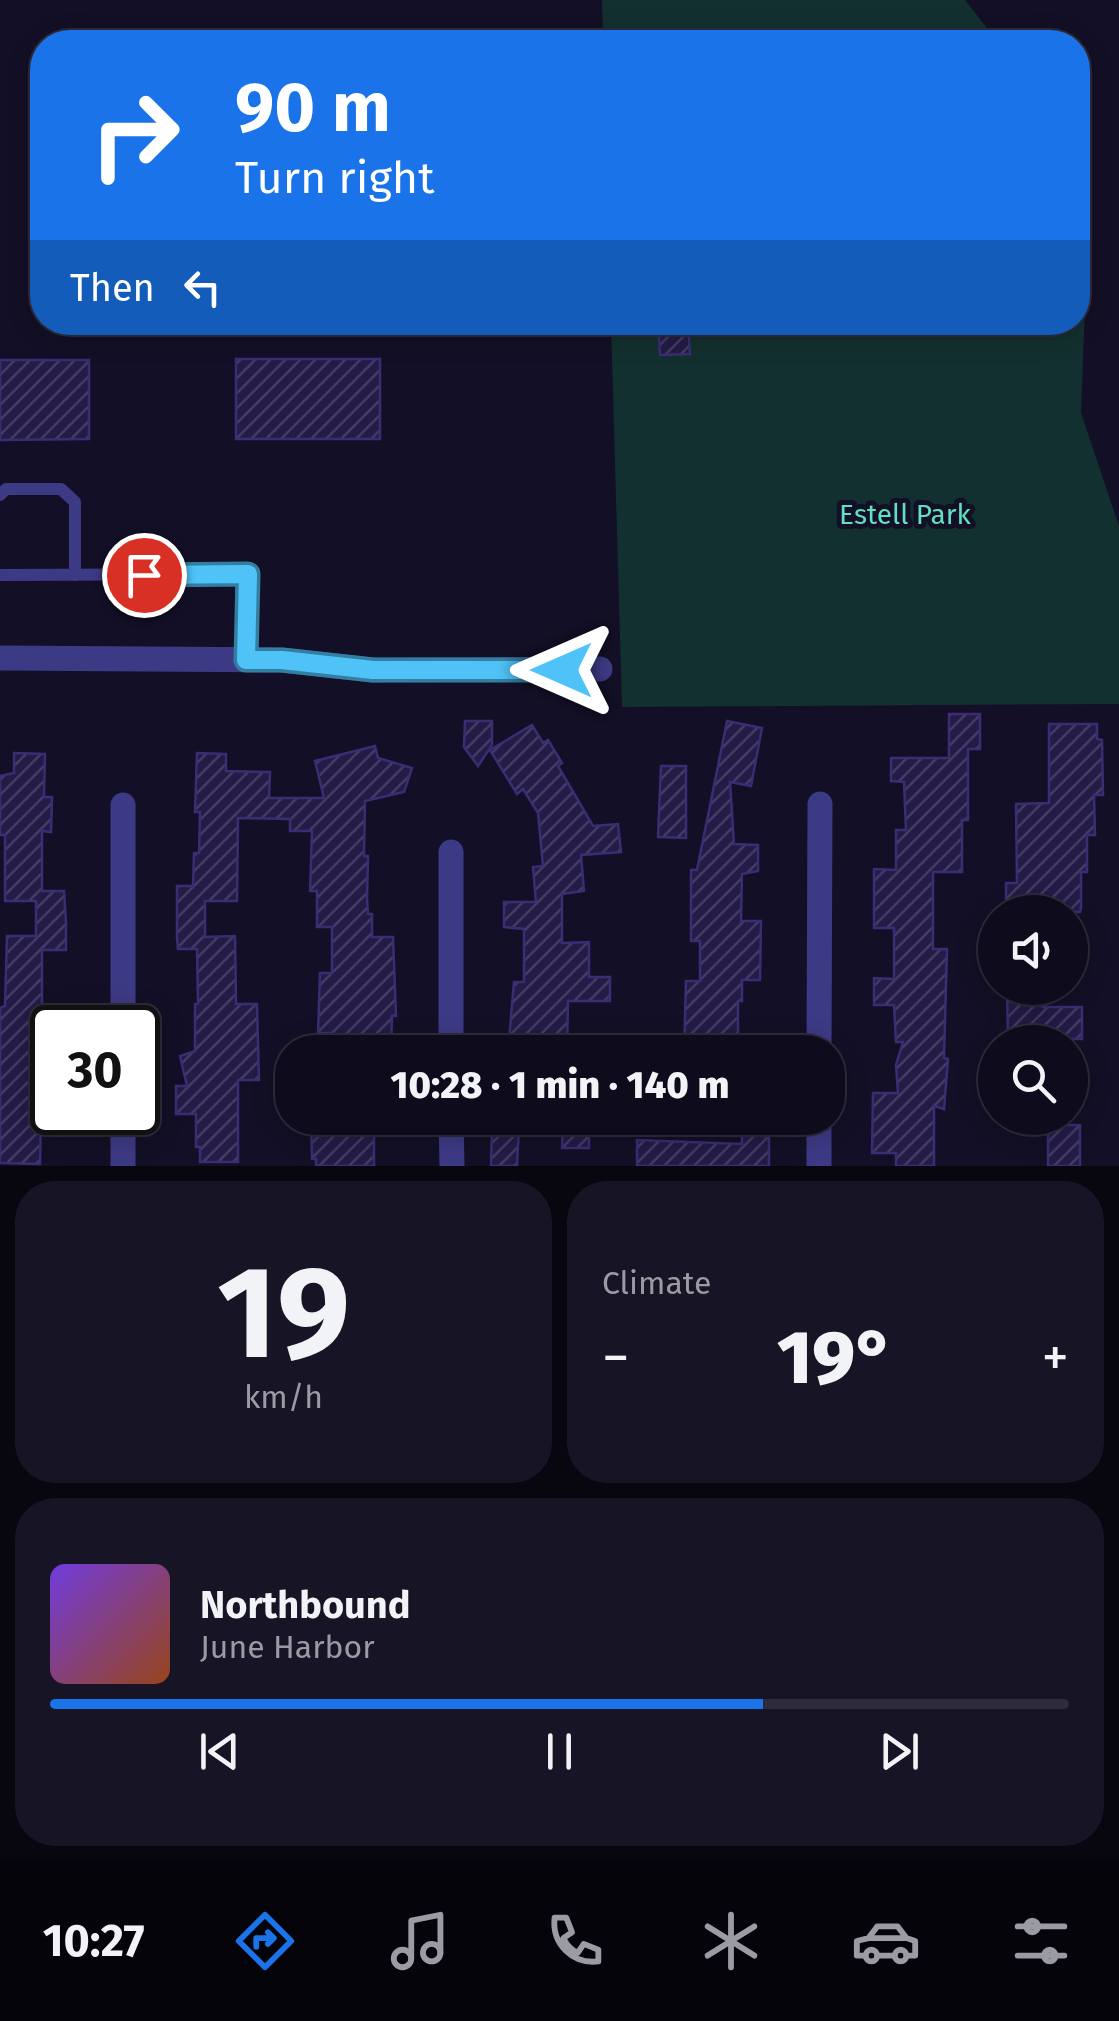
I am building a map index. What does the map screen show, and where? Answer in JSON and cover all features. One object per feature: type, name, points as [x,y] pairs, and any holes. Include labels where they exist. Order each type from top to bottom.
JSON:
[{"type":"street","points":[[0,658],[282,660],[373,670],[600,669]]},
{"type":"street","points":[[819,1035],[820,804]]},
{"type":"street","points":[[123,805],[123,1005]]},
{"type":"street","points":[[451,852],[451,1035]]},
{"type":"street","points":[[123,1135],[123,1166]]},
{"type":"street","points":[[452,1135],[452,1166]]},
{"type":"street","points":[[819,1135],[819,1166]]},
{"type":"lane","points":[[0,495],[6,490],[61,489],[74,502],[75,575]]},
{"type":"lane","points":[[0,575],[248,574],[246,660]]},
{"type":"green space","points":[[602,0],[965,0],[989,30],[603,30]]},
{"type":"green space","name":"Estell Park","points":[[611,335],[1084,335],[1081,413],[1119,526],[1119,704],[622,707]]},
{"type":"building","points":[[659,335],[689,335],[690,354],[660,355]]},
{"type":"building","points":[[236,359],[380,359],[380,439],[236,439]]},
{"type":"building","points":[[0,360],[89,360],[89,439],[0,440]]},
{"type":"building","points":[[949,714],[980,714],[980,749],[968,749],[968,820],[962,820],[962,872],[933,872],[933,949],[947,949],[944,1058],[948,1059],[944,1109],[934,1106],[934,1166],[896,1166],[896,1153],[872,1153],[873,1093],[898,1093],[896,1065],[903,1042],[896,1042],[894,1005],[874,1005],[874,978],[894,979],[894,928],[874,928],[874,869],[896,870],[896,830],[906,830],[904,782],[891,781],[891,758],[949,758]]},
{"type":"building","points":[[465,721],[492,721],[492,745],[478,766],[464,747]]},
{"type":"building","points":[[727,721],[762,728],[751,786],[730,782],[734,844],[758,845],[758,871],[742,874],[741,921],[761,921],[760,980],[742,980],[738,1035],[684,1035],[686,981],[700,981],[700,941],[691,941],[691,870],[697,870]]},
{"type":"building","points":[[1049,724],[1097,724],[1097,739],[1102,740],[1103,795],[1094,795],[1095,835],[1087,835],[1087,872],[1081,872],[1081,895],[1006,895],[1006,883],[1017,883],[1016,804],[1049,803]]},
{"type":"building","points":[[532,725],[543,743],[548,740],[562,763],[558,766],[593,826],[618,824],[621,852],[581,855],[584,891],[562,894],[562,943],[589,942],[589,977],[610,977],[610,1001],[568,1001],[567,1035],[509,1035],[514,982],[524,982],[524,929],[504,927],[504,902],[536,902],[533,867],[543,866],[538,813],[523,789],[517,794],[490,750]]},
{"type":"building","points":[[375,746],[378,758],[412,768],[404,792],[365,801],[364,856],[368,856],[367,898],[372,937],[393,937],[396,1016],[392,1016],[391,1035],[318,1033],[320,973],[332,973],[332,927],[317,927],[317,891],[310,891],[312,831],[290,831],[290,819],[238,818],[237,901],[205,901],[205,937],[235,936],[236,1004],[257,1004],[259,1080],[238,1080],[238,1162],[200,1162],[196,1114],[176,1114],[176,1086],[187,1086],[180,1056],[195,1051],[198,1004],[197,949],[178,949],[177,938],[177,886],[193,886],[194,853],[199,853],[200,812],[195,812],[197,753],[226,754],[226,771],[270,772],[269,798],[324,798],[315,761]]},
{"type":"building","points":[[14,753],[45,754],[44,797],[52,797],[51,832],[42,831],[42,891],[64,891],[66,950],[42,950],[42,1005],[30,1005],[30,1135],[41,1135],[40,1164],[0,1163],[0,1008],[5,1006],[7,936],[36,936],[36,901],[5,901],[0,776],[14,773]]},
{"type":"building","points":[[661,766],[686,766],[686,838],[658,837]]},
{"type":"building","points":[[1007,1005],[1082,1007],[1082,1025],[1008,1025]]},
{"type":"building","points":[[311,1135],[374,1135],[374,1166],[316,1166],[316,1159],[312,1159]]},
{"type":"building","points":[[492,1135],[519,1135],[517,1166],[491,1166]]},
{"type":"building","points":[[563,1135],[589,1135],[589,1148],[562,1148]]},
{"type":"building","points":[[742,1135],[769,1135],[769,1166],[637,1166],[637,1140],[742,1144]]},
{"type":"building","points":[[1048,1135],[1080,1135],[1080,1166],[1048,1166]]},
{"type":"route","points":[[144,575],[248,574],[246,660],[373,670],[562,670]]}]
